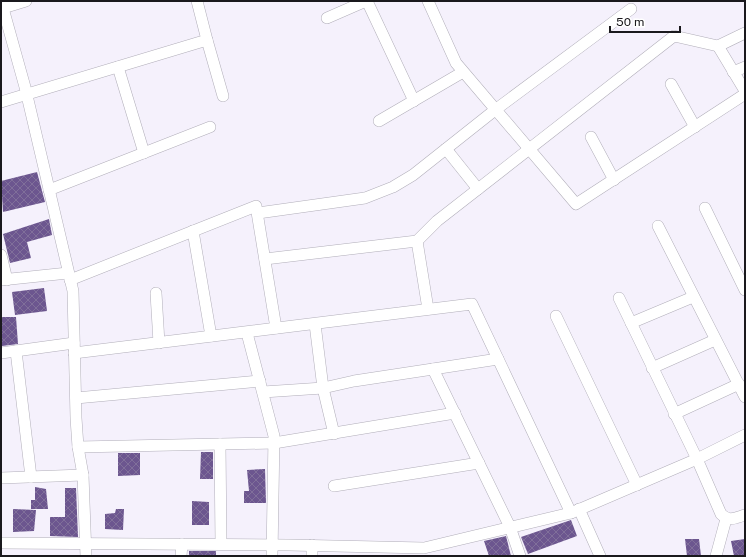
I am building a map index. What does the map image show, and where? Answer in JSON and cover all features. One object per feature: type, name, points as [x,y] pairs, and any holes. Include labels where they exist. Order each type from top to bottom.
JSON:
[{"type":"street","points":[[26,1],[2,4],[27,94],[72,291],[78,448],[83,475],[86,556]]},
{"type":"street","points":[[197,1],[222,96]]},
{"type":"street","points":[[328,18],[367,1],[414,101]]},
{"type":"street","points":[[428,1],[456,63],[528,150],[576,204],[745,93],[718,46]]},
{"type":"street","points":[[258,213],[374,195],[403,182],[495,110],[631,8]]},
{"type":"street","points":[[265,259],[417,241],[437,221],[674,36],[718,46],[745,33]]},
{"type":"street","points":[[1,102],[207,40]]},
{"type":"street","points":[[118,67],[144,153]]},
{"type":"street","points":[[733,72],[745,67]]},
{"type":"street","points":[[379,121],[463,72]]},
{"type":"street","points":[[671,84],[695,127]]},
{"type":"street","points":[[49,190],[210,127]]},
{"type":"street","points":[[591,137],[614,180]]},
{"type":"street","points":[[446,149],[478,189]]},
{"type":"street","points":[[1,255],[4,280],[69,276],[193,231],[256,206],[276,328]]},
{"type":"street","points":[[705,208],[742,277],[745,290]]},
{"type":"street","points":[[658,226],[745,397]]},
{"type":"street","points":[[193,231],[211,336]]},
{"type":"street","points":[[417,241],[428,309]]},
{"type":"street","points":[[156,293],[159,343]]},
{"type":"street","points":[[631,323],[693,297]]},
{"type":"street","points":[[619,298],[697,460],[721,514],[726,519],[732,520],[745,515]]},
{"type":"street","points":[[1,354],[16,351],[159,343],[472,304],[596,555]]},
{"type":"street","points":[[556,316],[637,485]]},
{"type":"street","points":[[315,324],[323,388],[334,434]]},
{"type":"street","points":[[247,333],[263,392],[274,443],[272,556]]},
{"type":"street","points":[[652,368],[715,340]]},
{"type":"street","points":[[16,351],[32,477]]},
{"type":"street","points":[[263,392],[323,388],[354,381],[498,359]]},
{"type":"street","points":[[433,369],[510,527],[520,556]]},
{"type":"street","points":[[76,398],[260,381]]},
{"type":"street","points":[[674,414],[739,384]]},
{"type":"street","points":[[78,448],[274,443],[455,413]]},
{"type":"street","points":[[1,543],[273,544],[312,551],[424,552],[510,527],[575,511],[697,460],[745,435]]},
{"type":"street","points":[[220,444],[221,544]]},
{"type":"street","points":[[334,486],[479,463]]},
{"type":"street","points":[[1,478],[83,475]]},
{"type":"street","points":[[716,556],[726,519]]},
{"type":"street","points":[[181,556],[182,544]]},
{"type":"building","points":[[37,172],[45,202],[3,212],[1,181]]},
{"type":"building","points":[[49,219],[52,235],[27,242],[31,258],[10,263],[3,234]]},
{"type":"building","points":[[44,288],[47,311],[15,315],[12,292]]},
{"type":"building","points":[[1,317],[16,317],[18,344],[2,346]]},
{"type":"building","points":[[201,452],[213,452],[213,479],[200,479]]},
{"type":"building","points":[[118,453],[140,453],[140,475],[118,476]]},
{"type":"building","points":[[265,469],[266,503],[244,503],[244,491],[249,491],[247,470]]},
{"type":"building","points":[[35,487],[46,489],[48,509],[31,509],[31,500],[35,500]]},
{"type":"building","points":[[65,488],[76,488],[78,537],[50,536],[50,517],[65,517]]},
{"type":"building","points":[[192,501],[209,502],[209,525],[192,525]]},
{"type":"building","points":[[13,509],[36,510],[34,531],[13,532]]},
{"type":"building","points":[[116,509],[124,509],[123,530],[105,529],[105,514],[115,513]]},
{"type":"building","points":[[571,520],[577,536],[528,554],[521,537]]},
{"type":"building","points":[[506,536],[511,556],[489,556],[484,541]]},
{"type":"building","points":[[685,539],[699,539],[701,556],[687,556]]},
{"type":"building","points":[[745,539],[745,556],[734,556],[731,541]]},
{"type":"building","points":[[189,551],[216,551],[216,556],[189,556]]}]
